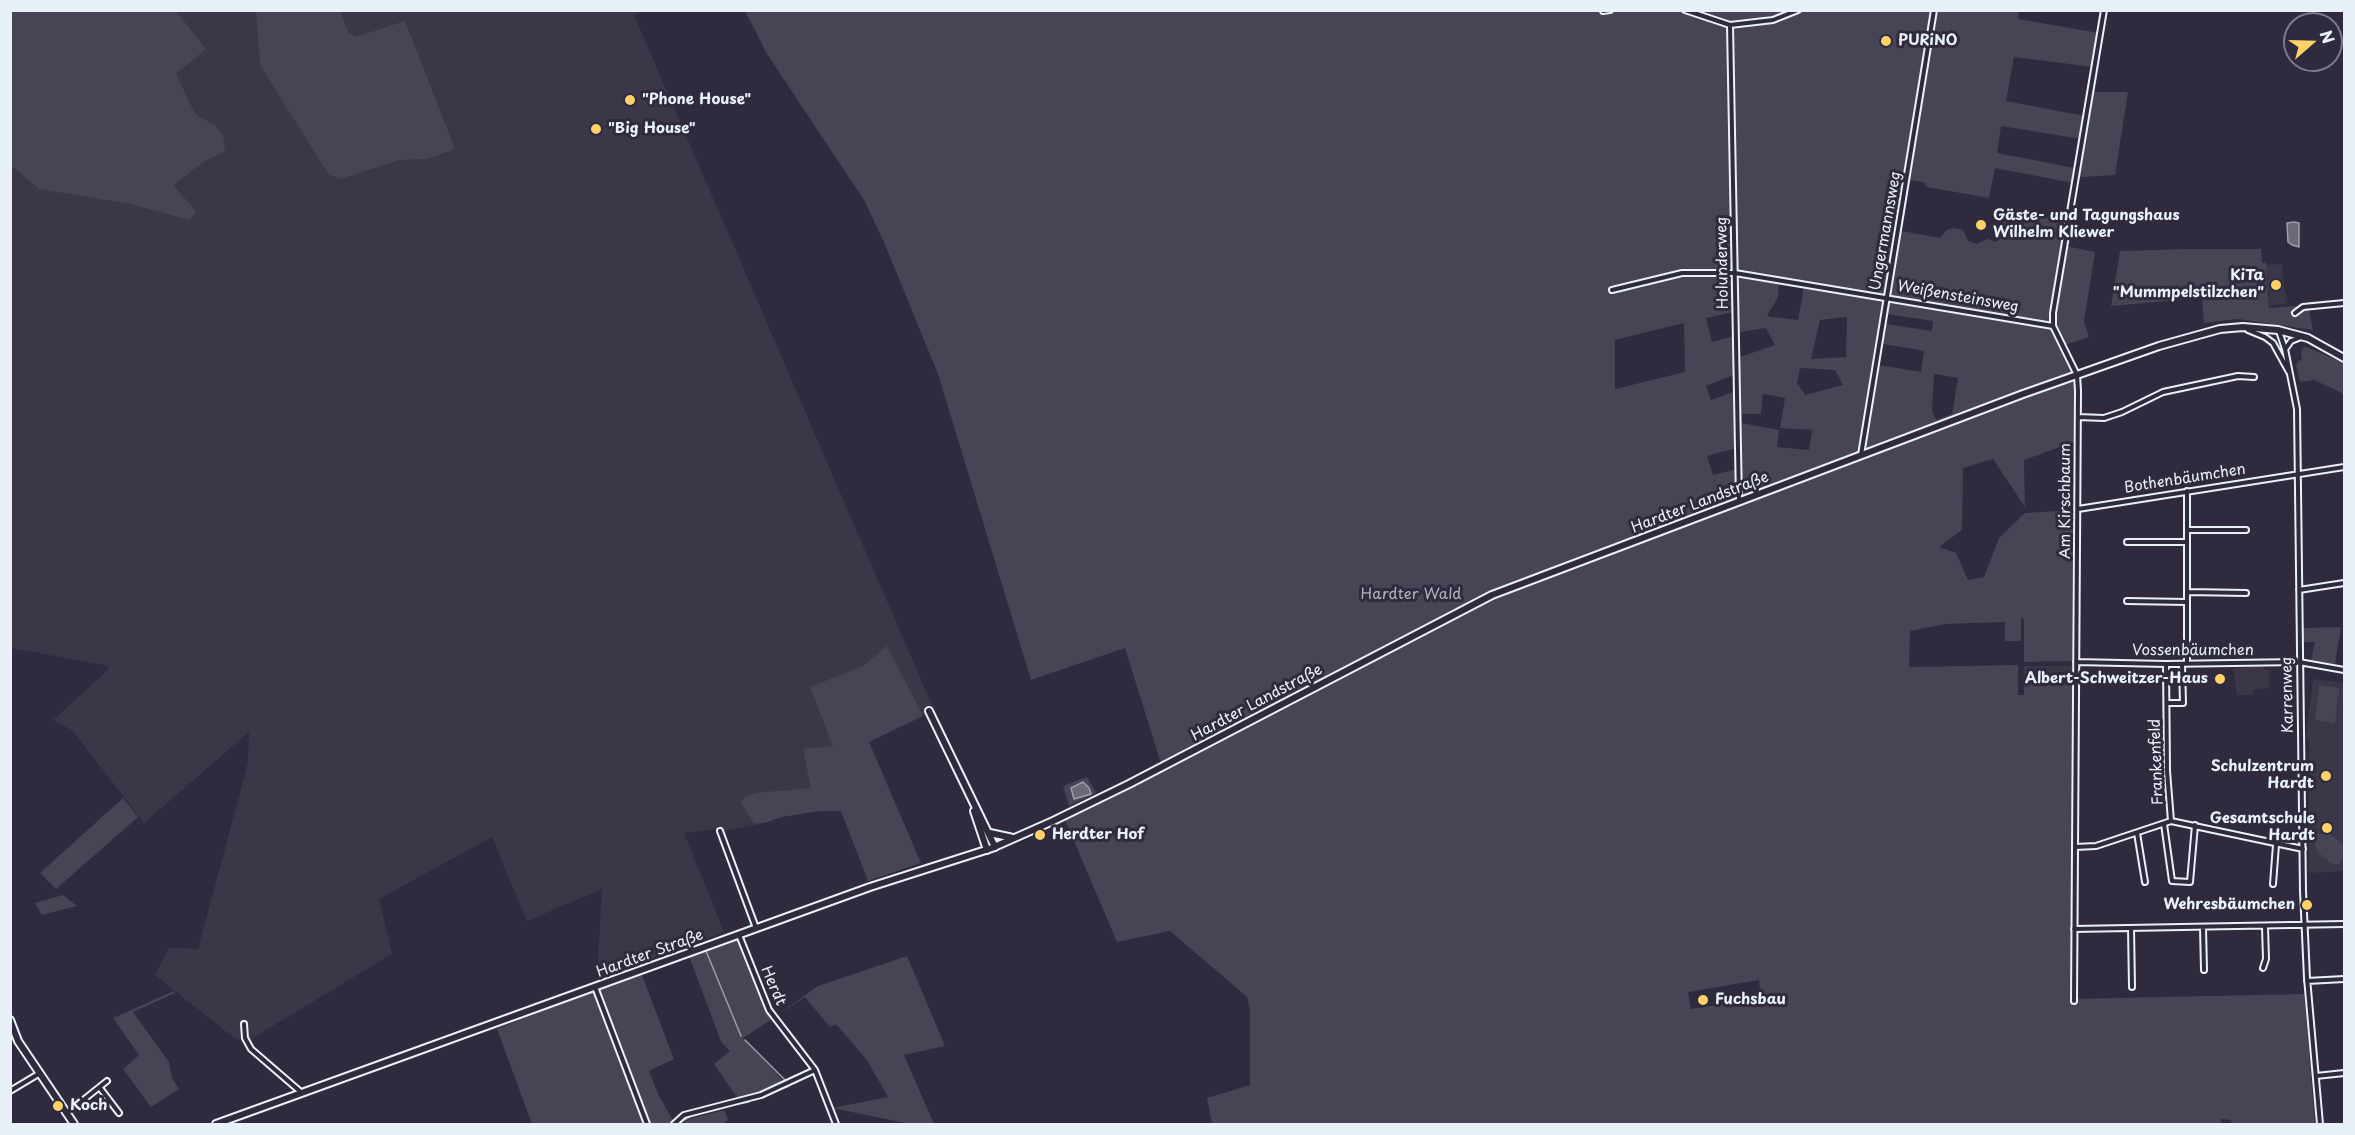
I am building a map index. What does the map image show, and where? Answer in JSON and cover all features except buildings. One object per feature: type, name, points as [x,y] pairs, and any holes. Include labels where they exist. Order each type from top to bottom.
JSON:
[{"type":"main road","name":"Hardter Landstraße","points":[[1091,803],[1480,600],[2077,375],[2193,335],[2243,327],[2278,330],[2301,337],[2324,346],[2344,358]]},
{"type":"main road","points":[[929,711],[971,801],[990,833],[994,847]]},
{"type":"main road","points":[[971,801],[987,850]]},
{"type":"main road","name":"Hardter Straße","points":[[216,1125],[870,887],[987,850],[1091,803]]},
{"type":"main road","points":[[990,833],[1016,838]]},
{"type":"main road","points":[[10,1020],[12,1034],[74,1125]]},
{"type":"street","points":[[1603,11],[1610,10]]},
{"type":"street","points":[[1684,10],[1730,25],[1773,20],[1798,10]]},
{"type":"street","name":"Ungermannsweg","points":[[1861,456],[1934,10]]},
{"type":"street","points":[[2053,326],[2104,10]]},
{"type":"street","name":"Holunderweg","points":[[1730,25],[1739,501]]},
{"type":"street","name":"Weißensteinsweg","points":[[1612,290],[1682,273],[1735,273],[2053,326]]},
{"type":"street","points":[[2295,313],[2303,307],[2344,303]]},
{"type":"street","name":"Am Kirschbaum","points":[[2053,326],[2077,375],[2074,1001]]},
{"type":"street","points":[[2243,327],[2273,343],[2278,330]]},
{"type":"street","name":"Karrenweg","points":[[2278,330],[2285,349],[2297,409],[2296,474],[2304,925],[2320,1125]]},
{"type":"street","points":[[2285,349],[2290,341],[2301,337]]},
{"type":"street","name":"Karrenweg","points":[[2273,343],[2289,373]]},
{"type":"street","points":[[2078,417],[2104,418],[2163,392],[2238,376],[2254,377]]},
{"type":"street","name":"Bothenbäumchen","points":[[2078,509],[2344,467]]},
{"type":"street","points":[[2185,663],[2188,592],[2187,491]]},
{"type":"street","points":[[2188,530],[2246,530]]},
{"type":"street","points":[[2127,542],[2187,542]]},
{"type":"street","points":[[2299,590],[2344,583]]},
{"type":"street","points":[[2188,592],[2246,593]]},
{"type":"street","points":[[2127,601],[2187,602]]},
{"type":"street","name":"Vossenbäumchen","points":[[2076,662],[2166,664],[2299,662],[2344,670]]},
{"type":"street","name":"Frankenfeld","points":[[2167,703],[2183,703],[2185,663]]},
{"type":"street","name":"Frankenfeld","points":[[2166,664],[2167,771],[2171,821]]},
{"type":"street","points":[[2075,847],[2096,846],[2171,821],[2303,849]]},
{"type":"street","points":[[2164,824],[2172,881],[2190,882],[2194,825]]},
{"type":"street","points":[[720,831],[756,928]]},
{"type":"street","points":[[2137,833],[2145,882]]},
{"type":"street","points":[[2273,884],[2276,845]]},
{"type":"street","points":[[2074,929],[2344,924]]},
{"type":"street","points":[[2263,968],[2266,959],[2265,927]]},
{"type":"street","points":[[2131,928],[2132,987]]},
{"type":"street","points":[[2203,928],[2204,970]]},
{"type":"street","name":"Herdt","points":[[739,934],[769,1010],[815,1070],[836,1125]]},
{"type":"street","points":[[2307,981],[2344,979]]},
{"type":"street","points":[[595,987],[647,1125]]},
{"type":"street","points":[[244,1024],[245,1038],[251,1049],[303,1093]]},
{"type":"street","points":[[674,1125],[684,1115],[761,1095],[815,1070]]},
{"type":"street","points":[[10,1091],[40,1072]]},
{"type":"street","points":[[2316,1076],[2344,1073]]},
{"type":"street","points":[[67,1113],[107,1081]]},
{"type":"street","points":[[100,1088],[119,1113]]},
{"type":"shaded area","points":[[10,11],[643,11],[634,15],[934,710],[836,758],[841,811],[820,811],[781,817],[765,823],[718,832],[716,829],[684,833],[724,932],[597,979],[602,889],[527,921],[492,837],[379,899],[392,954],[246,1042],[234,1038],[155,975],[169,948],[198,949],[248,763],[249,732],[144,823],[73,731],[53,720],[108,670],[109,666],[11,648]]},
{"type":"shaded area","name":"KiTa \"Mummpelstilzchen\"","points":[[2282,264],[2288,303],[2270,306],[2266,265]]},
{"type":"shaded area","points":[[2024,666],[2072,666],[2072,684],[2024,685]]},
{"type":"shaded area","points":[[2264,667],[2264,670],[2269,670],[2269,688],[2254,690],[2253,695],[2237,695],[2233,669]]},
{"type":"shaded area","name":"Schulzentrum Hardt","points":[[2313,679],[2344,683],[2344,871],[2309,873],[2309,741],[2306,738]]},
{"type":"green space","points":[[11,10],[176,11],[206,49],[176,74],[195,114],[215,125],[223,135],[225,152],[206,160],[173,185],[196,211],[190,220],[130,204],[39,189],[11,165]]},
{"type":"green space","name":"Hardter Wald","points":[[2019,10],[2018,19],[2099,33],[2093,67],[2014,57],[2006,101],[2085,116],[2081,139],[2001,126],[1997,153],[2075,168],[2073,183],[1995,168],[1989,198],[1927,187],[1924,182],[1910,180],[1902,231],[1940,238],[1947,230],[1953,228],[1963,230],[1968,241],[1977,244],[1987,239],[1997,242],[2004,210],[2070,222],[2066,246],[2095,252],[2084,321],[2089,337],[2064,345],[2074,380],[2074,442],[2024,460],[2025,507],[1993,459],[1963,468],[1962,530],[1939,547],[1956,553],[1968,580],[1984,577],[1999,538],[2025,513],[2073,510],[2072,661],[2024,662],[2024,619],[2021,618],[2021,641],[2005,641],[2005,622],[1945,624],[1910,631],[1909,667],[2018,665],[2018,695],[2024,695],[2024,685],[2072,684],[2071,999],[2304,994],[2315,1124],[2232,1124],[2231,1120],[2221,1119],[2221,1124],[1212,1124],[1207,1098],[1250,1085],[1250,1009],[1247,997],[1170,931],[1117,942],[1065,820],[1163,770],[1125,648],[1031,680],[938,374],[883,240],[864,200],[767,54],[745,11]],"holes":[[[1779,283],[1804,287],[1798,320],[1767,316],[1778,297]],[[1733,312],[1734,336],[1712,342],[1706,318]],[[1887,314],[1933,321],[1932,331],[1886,324]],[[1847,317],[1846,357],[1811,359],[1820,320]],[[1684,323],[1685,372],[1615,389],[1615,340]],[[1766,328],[1775,345],[1740,357],[1740,332]],[[1883,344],[1924,351],[1921,372],[1879,365]],[[1800,368],[1835,370],[1843,385],[1805,395],[1797,383]],[[1934,374],[1958,378],[1952,414],[1936,420],[1932,410]],[[1734,375],[1736,391],[1711,400],[1706,386]],[[1763,394],[1785,398],[1780,428],[1812,430],[1809,450],[1777,447],[1779,430],[1742,423],[1742,414],[1761,414]],[[1736,448],[1737,469],[1713,475],[1707,456]],[[1759,980],[1760,992],[1728,997],[1724,1004],[1691,1009],[1688,992]]]},
{"type":"green space","points":[[256,11],[340,11],[349,34],[356,37],[405,21],[455,149],[427,159],[399,160],[341,179],[329,175],[260,65]]},
{"type":"green space","points":[[2092,92],[2128,92],[2115,175],[2080,177],[2078,174]]},
{"type":"green space","points":[[2261,249],[2262,263],[2266,263],[2269,308],[2308,305],[2313,330],[2238,319],[2204,323],[2202,298],[2111,306],[2120,251]]},
{"type":"green space","points":[[2306,347],[2344,363],[2344,394],[2314,380],[2300,382],[2296,366],[2298,361],[2302,360],[2302,348]]},
{"type":"green space","points":[[2341,627],[2335,664],[2311,660],[2315,642],[2303,642],[2303,628]]},
{"type":"green space","points":[[887,646],[923,716],[869,742],[921,863],[868,881],[841,811],[820,811],[781,817],[765,823],[754,823],[741,803],[744,797],[755,793],[811,788],[803,749],[833,746],[810,687],[863,666]]},
{"type":"green space","points":[[2319,685],[2339,688],[2335,723],[2315,720]]},
{"type":"green space","points":[[1087,777],[1096,793],[1069,806],[1063,786]]},
{"type":"green space","points":[[123,798],[138,817],[56,889],[40,873]]},
{"type":"green space","points":[[2314,834],[2330,834],[2344,846],[2344,855],[2339,864],[2333,864],[2321,855],[2315,846]]},
{"type":"green space","points":[[63,895],[77,906],[42,915],[35,903]]},
{"type":"green space","points":[[739,934],[772,1019],[743,1038],[785,1083],[738,1099],[714,1064],[730,1051],[721,1042],[688,953]]},
{"type":"green space","points":[[907,956],[945,1046],[904,1055],[934,1124],[911,1124],[832,1108],[888,1097],[867,1060],[836,1024],[830,1027],[805,997],[776,1016],[818,986]]},
{"type":"green space","points":[[640,970],[674,1059],[649,1071],[659,1096],[675,1124],[532,1124],[497,1029]]},
{"type":"green space","points":[[174,991],[175,993],[133,1012],[169,1062],[172,1078],[179,1089],[151,1107],[123,1069],[139,1055],[113,1018]]},
{"type":"green space","points":[[724,1110],[728,1119],[724,1124],[681,1124],[692,1118]]},
{"type":"water","points":[[2287,223],[2299,223],[2299,247],[2288,242]]},
{"type":"water","points":[[1083,782],[1091,794],[1074,799],[1071,788]]},
{"type":"waterway","points":[[706,951],[741,1036]]},
{"type":"waterway","points":[[745,1040],[786,1081]]},
{"type":"waterway","points":[[775,1091],[789,1086]]},
{"type":"waterway","points":[[764,1096],[773,1092]]},
{"type":"waterway","points":[[732,1105],[749,1102]]},
{"type":"waterway","points":[[679,1123],[693,1115],[729,1106]]},
{"type":"place","name":"PURiNO","points":[[1886,41]]},
{"type":"place","name":"\"Phone House\"","points":[[630,100]]},
{"type":"place","name":"\"Big House\"","points":[[596,129]]},
{"type":"place","name":"Gäste- und Tagungshaus Wilhelm Kliewer","points":[[1981,225]]},
{"type":"place","name":"KiTa \"Mummpelstilzchen\"","points":[[2276,285]]},
{"type":"place","name":"Albert-Schweitzer-Haus","points":[[2220,679]]},
{"type":"place","name":"Schulzentrum Hardt","points":[[2326,776]]},
{"type":"place","name":"Gesamtschule Hardt","points":[[2327,828]]},
{"type":"place","name":"Herdter Hof","points":[[1040,835]]},
{"type":"place","name":"Wehresbäumchen","points":[[2307,905]]},
{"type":"place","name":"Fuchsbau","points":[[1703,1000]]},
{"type":"place","name":"Koch","points":[[58,1106]]}]
